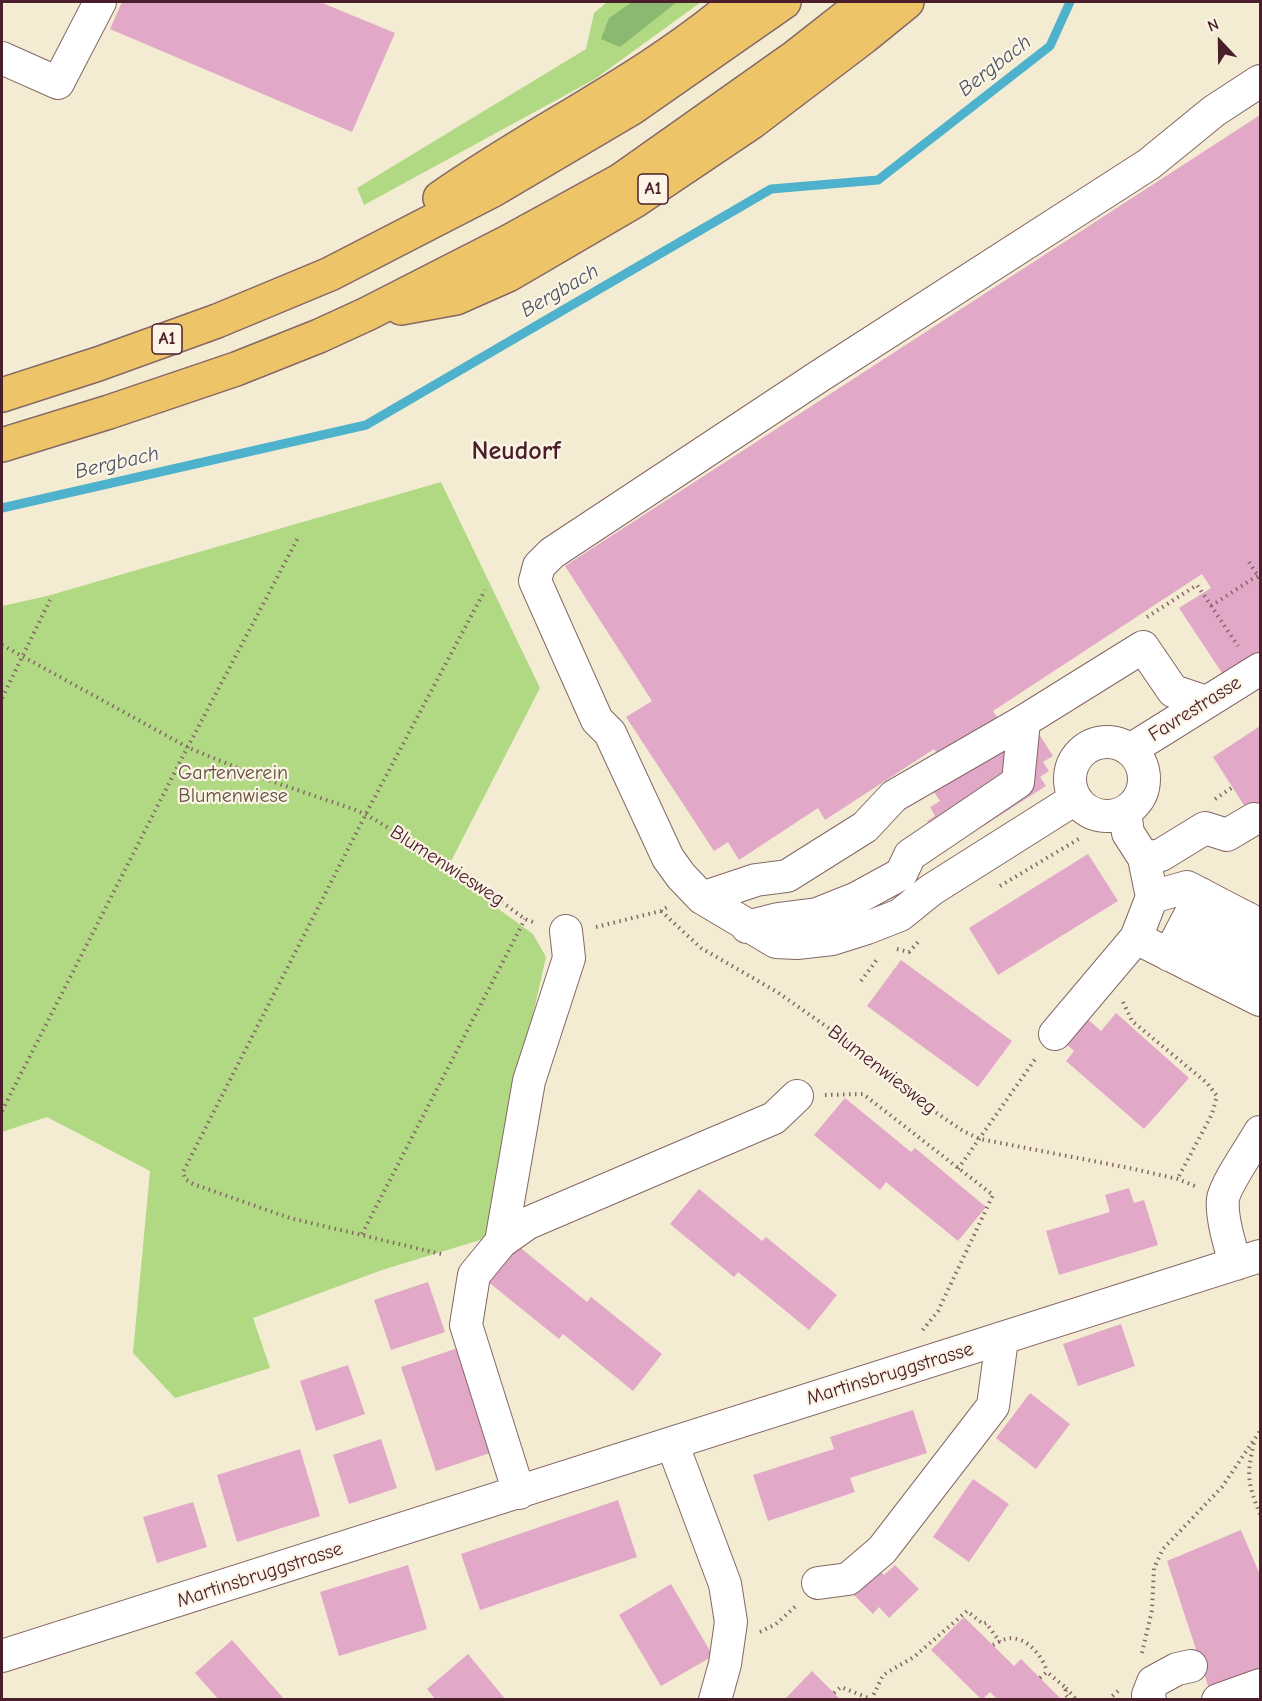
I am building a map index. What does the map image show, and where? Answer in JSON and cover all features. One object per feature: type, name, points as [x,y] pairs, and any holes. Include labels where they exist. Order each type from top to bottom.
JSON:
[{"type":"highway","name":"A1","points":[[330,274],[470,177],[597,100],[707,27],[737,2]]},
{"type":"highway","name":"A1","points":[[2,395],[98,364],[217,321],[330,274],[493,190],[632,108],[784,2]]},
{"type":"highway","name":"A1","points":[[2,445],[236,369],[367,314],[508,242],[621,180],[795,57],[865,2]]},
{"type":"highway","name":"A1","points":[[367,314],[456,298],[508,274],[604,219],[752,122],[907,2]]},
{"type":"street","points":[[2,58],[58,82],[100,2]]},
{"type":"street","points":[[1024,720],[1018,782],[910,855],[915,885],[900,915],[832,939],[797,943],[776,942],[747,927],[702,898],[668,858],[610,733],[597,720],[535,581],[538,566],[552,553],[715,445],[1149,164],[1214,111],[1260,81]]},
{"type":"street","points":[[702,898],[756,880],[787,876],[865,827],[894,796],[1143,647],[1173,691],[1206,702]]},
{"type":"street","name":"Favrestrasse","points":[[1130,750],[1260,669]]},
{"type":"street","name":"Favrestrasse","points":[[1075,800],[1070,783],[1070,770],[1077,756],[1087,747],[1106,741],[1119,744],[1130,750],[1139,760],[1144,772],[1144,785],[1135,803],[1125,812]]},
{"type":"street","points":[[747,927],[778,919],[817,914],[858,898],[915,885],[1075,800],[1084,809],[1097,815],[1110,816],[1125,812],[1128,833],[1144,858],[1152,897],[1136,938],[1055,1034]]},
{"type":"street","points":[[1144,858],[1161,855],[1206,816],[1227,835],[1254,819]]},
{"type":"street","points":[[1152,897],[1186,887],[1238,917]]},
{"type":"street","points":[[1215,978],[1238,917]]},
{"type":"street","points":[[1215,978],[1238,917]]},
{"type":"street","points":[[501,1242],[529,1080],[569,958],[566,932]]},
{"type":"street","points":[[1136,938],[1215,978]]},
{"type":"street","points":[[519,1493],[466,1325],[474,1275],[501,1242],[528,1223],[774,1118],[797,1096]]},
{"type":"street","points":[[1248,1260],[1227,1239],[1223,1198],[1234,1174],[1260,1132]]},
{"type":"street","name":"Martinsbruggstrasse","points":[[2,1656],[1248,1260]]},
{"type":"street","points":[[818,1583],[848,1579],[882,1550],[993,1406],[1002,1339]]},
{"type":"street","points":[[672,1443],[725,1584],[731,1622],[725,1664],[715,1700]]},
{"type":"street","points":[[1149,1697],[1153,1682],[1178,1669],[1191,1666]]},
{"type":"street","points":[[1218,1700],[1260,1684]]},
{"type":"path","points":[[2,1111],[184,754],[299,536]]},
{"type":"path","points":[[1211,606],[1260,576],[1249,562]]},
{"type":"path","points":[[1139,622],[1197,585],[1238,647]]},
{"type":"path","name":"Blumenwiesweg","points":[[485,590],[370,806],[183,1172],[184,1179],[263,1210],[362,1233],[525,919]]},
{"type":"path","points":[[2,698],[50,600]]},
{"type":"path","name":"Blumenwiesweg","points":[[2,645],[189,748],[265,779],[367,815],[458,870],[525,919],[566,932],[602,927],[661,911],[701,948],[777,992],[830,1029],[928,1107],[963,1131],[980,1139],[1178,1179],[1223,1198]]},
{"type":"path","points":[[1206,816],[1233,787]]},
{"type":"path","points":[[1099,983],[1125,1003],[1132,1021],[1207,1083],[1217,1096],[1212,1114],[1178,1179]]},
{"type":"path","points":[[958,1169],[1046,1042],[1055,1034]]},
{"type":"path","points":[[797,1096],[863,1094],[993,1196],[938,1311],[920,1334]]},
{"type":"path","points":[[362,1233],[441,1254]]},
{"type":"path","points":[[1141,1658],[1152,1610],[1154,1568],[1163,1549],[1222,1487],[1260,1431]]},
{"type":"path","points":[[1255,1440],[1249,1462],[1248,1484],[1260,1514]]},
{"type":"path","points":[[754,1634],[776,1624],[818,1583]]},
{"type":"path","points":[[834,1693],[841,1687],[871,1699],[883,1675],[914,1657],[966,1611],[983,1624],[986,1623],[1000,1642]]},
{"type":"path","points":[[993,1645],[1007,1639],[1018,1639],[1032,1647],[1045,1664],[1047,1672],[1066,1688],[1073,1699]]},
{"type":"path","points":[[1040,1678],[1047,1672]]},
{"type":"green space","points":[[607,2],[701,2],[595,79],[364,205],[357,188],[586,49],[594,13]]},
{"type":"green space","points":[[632,2],[677,2],[620,47],[601,39],[609,18]]},
{"type":"green space","name":"Gartenverein Blumenwiese","points":[[441,482],[540,688],[446,871],[533,934],[546,957],[520,1072],[493,1236],[382,1270],[253,1318],[270,1368],[175,1398],[133,1353],[150,1171],[47,1117],[2,1132],[2,606],[47,596]]},
{"type":"building","points":[[122,2],[320,2],[395,33],[352,132],[110,29]]},
{"type":"building","points":[[1260,115],[1260,653],[1224,676],[1179,608],[1211,588],[1202,574],[993,711],[1013,740],[1034,726],[1053,756],[1043,762],[1049,771],[1040,777],[1046,786],[946,850],[927,821],[935,816],[930,807],[940,801],[934,792],[954,779],[934,749],[825,820],[818,808],[739,860],[728,842],[714,851],[626,717],[652,701],[565,566]]},
{"type":"building","points":[[1260,726],[1260,830],[1213,757]]},
{"type":"building","points":[[1088,854],[1118,901],[998,975],[969,928]]},
{"type":"building","points":[[901,960],[1012,1041],[978,1087],[867,1006]]},
{"type":"building","points":[[1116,1013],[1189,1078],[1144,1129],[1066,1061],[1074,1051],[1062,1040],[1084,1016],[1101,1031]]},
{"type":"building","points":[[845,1098],[911,1152],[915,1148],[986,1207],[958,1241],[886,1182],[880,1190],[814,1135]]},
{"type":"building","points":[[1129,1188],[1134,1203],[1144,1200],[1158,1245],[1059,1275],[1046,1231],[1110,1212],[1105,1195]]},
{"type":"building","points":[[699,1189],[762,1241],[766,1237],[837,1295],[809,1330],[738,1272],[734,1277],[670,1224]]},
{"type":"building","points":[[517,1245],[587,1302],[591,1297],[662,1354],[633,1391],[563,1334],[559,1339],[487,1281]]},
{"type":"building","points":[[428,1282],[445,1332],[391,1350],[374,1300]]},
{"type":"building","points":[[1121,1324],[1135,1366],[1078,1386],[1063,1344]]},
{"type":"building","points":[[461,1347],[496,1451],[436,1471],[401,1367]]},
{"type":"building","points":[[348,1365],[365,1414],[316,1431],[300,1381]]},
{"type":"building","points":[[1030,1393],[1070,1424],[1036,1469],[996,1438]]},
{"type":"building","points":[[913,1410],[927,1453],[850,1478],[855,1492],[768,1521],[753,1475],[834,1449],[830,1437]]},
{"type":"building","points":[[381,1439],[397,1488],[349,1504],[333,1455]]},
{"type":"building","points":[[300,1449],[320,1516],[237,1542],[217,1475]]},
{"type":"building","points":[[973,1479],[1009,1504],[969,1562],[933,1537]]},
{"type":"building","points":[[618,1500],[637,1557],[480,1610],[461,1554]]},
{"type":"building","points":[[193,1502],[207,1547],[157,1563],[143,1517]]},
{"type":"building","points":[[1241,1530],[1260,1575],[1260,1674],[1210,1692],[1167,1561]]},
{"type":"building","points":[[408,1565],[427,1629],[339,1656],[320,1592]]},
{"type":"building","points":[[895,1565],[919,1589],[889,1618],[879,1607],[873,1614],[853,1594],[877,1569],[884,1575]]},
{"type":"building","points":[[671,1584],[713,1656],[661,1686],[619,1615]]},
{"type":"building","points":[[964,1617],[1014,1666],[1021,1659],[1062,1700],[998,1700],[990,1692],[982,1700],[931,1650]]},
{"type":"building","points":[[232,1640],[285,1700],[219,1700],[195,1673]]},
{"type":"building","points":[[468,1654],[506,1700],[436,1700],[427,1689]]},
{"type":"building","points":[[812,1671],[841,1700],[784,1700]]},
{"type":"waterway","name":"Bergbach","points":[[2,508],[366,425],[771,189],[878,180],[1050,46],[1070,2]]},
{"type":"district","name":"Neudorf","points":[[516,452]]}]
